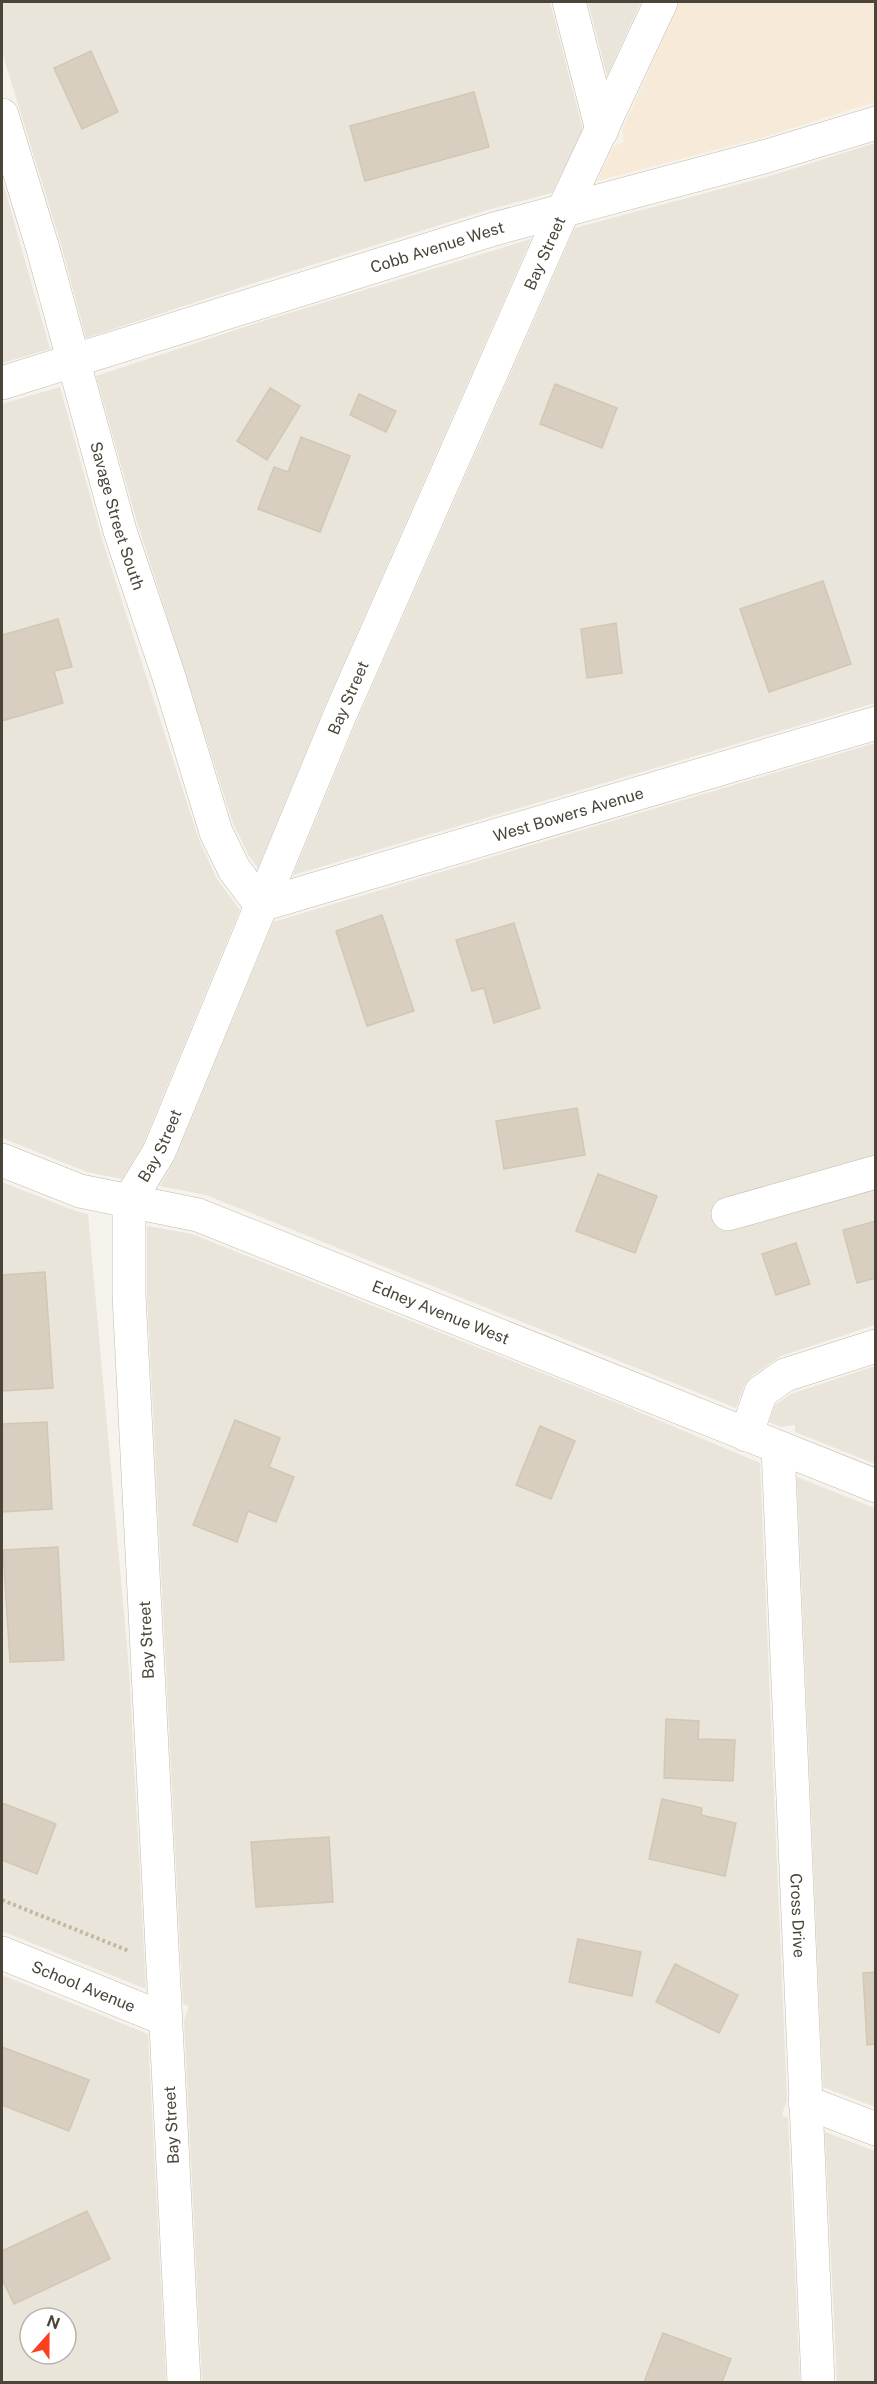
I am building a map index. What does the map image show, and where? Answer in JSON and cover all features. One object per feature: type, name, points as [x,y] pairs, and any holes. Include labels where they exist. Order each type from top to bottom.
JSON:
[{"type":"street","points":[[569,2],[602,130]]},
{"type":"street","name":"Bay Street","points":[[184,2382],[129,1295],[129,1201],[159,1152],[340,715],[563,211],[661,2]]},
{"type":"street","name":"Savage Street South","points":[[2,115],[43,249],[120,531],[169,677],[216,832],[234,868],[261,905]]},
{"type":"street","name":"Cobb Avenue West","points":[[2,383],[73,363],[426,250],[767,156],[876,123]]},
{"type":"street","name":"West Bowers Avenue","points":[[261,905],[876,723]]},
{"type":"street","name":"Edney Avenue West","points":[[2,1160],[80,1191],[198,1215],[876,1486]]},
{"type":"street","points":[[728,1214],[876,1172]]},
{"type":"street","points":[[746,1435],[761,1392],[785,1376],[876,1346]]},
{"type":"street","name":"Cross Drive","points":[[778,1448],[818,2382]]},
{"type":"street","name":"School Avenue","points":[[2,1953],[165,2019]]},
{"type":"street","points":[[805,2102],[876,2129]]},
{"type":"path","points":[[2,1900],[162,1964]]},
{"type":"shaded area","points":[[2,2],[550,2],[583,130],[552,193],[491,209],[86,338],[60,241],[2,52]]},
{"type":"shaded area","points":[[588,2],[641,2],[607,76]]},
{"type":"shaded area","points":[[680,2],[875,2],[875,102],[764,137],[597,181],[614,146],[624,142],[622,130]]},
{"type":"shaded area","points":[[875,143],[875,703],[293,875],[356,723],[575,228],[770,176]]},
{"type":"shaded area","points":[[2,179],[50,349],[2,363]]},
{"type":"shaded area","points":[[531,239],[324,708],[258,868],[249,856],[233,823],[137,522],[96,376],[260,322]]},
{"type":"shaded area","points":[[60,387],[102,539],[199,840],[217,879],[240,910],[143,1144],[122,1179],[87,1172],[2,1138],[2,404]]},
{"type":"shaded area","points":[[875,743],[875,1325],[781,1356],[753,1375],[744,1386],[736,1408],[206,1195],[160,1186],[175,1159],[273,922]]},
{"type":"shaded area","points":[[2,1182],[88,1214],[129,1669],[146,1989],[2,1931]]},
{"type":"shaded area","points":[[147,1226],[192,1234],[620,1404],[760,1463],[787,2100],[782,2115],[788,2118],[800,2382],[202,2382],[184,2021],[189,2006],[183,2004],[147,1293]]},
{"type":"shaded area","points":[[875,1366],[875,1464],[795,1432],[795,1425],[781,1427],[769,1422],[775,1405],[791,1394]]},
{"type":"shaded area","points":[[797,1477],[875,1508],[875,2107],[823,2087]]},
{"type":"shaded area","points":[[2,1975],[148,2034],[166,2382],[2,2382]]},
{"type":"shaded area","points":[[825,2132],[875,2151],[875,2382],[837,2382]]},
{"type":"building","points":[[91,51],[118,112],[82,129],[54,68]]},
{"type":"building","points":[[474,92],[489,147],[365,181],[350,126]]},
{"type":"building","points":[[555,384],[617,408],[602,448],[540,424]]},
{"type":"building","points":[[270,388],[300,406],[267,460],[237,441]]},
{"type":"building","points":[[359,394],[396,411],[386,432],[350,415]]},
{"type":"building","points":[[301,437],[350,456],[320,532],[258,509],[274,467],[288,472]]},
{"type":"building","points":[[823,581],[851,664],[769,692],[740,609]]},
{"type":"building","points":[[58,619],[72,667],[54,671],[63,703],[2,721],[2,635]]},
{"type":"building","points":[[616,623],[622,673],[587,678],[581,629]]},
{"type":"building","points":[[382,915],[414,1011],[367,1026],[336,931]]},
{"type":"building","points":[[514,923],[540,1008],[494,1023],[484,988],[472,991],[456,940]]},
{"type":"building","points":[[577,1108],[585,1155],[504,1169],[496,1121]]},
{"type":"building","points":[[598,1174],[657,1196],[635,1253],[576,1231]]},
{"type":"building","points":[[876,1221],[876,1278],[857,1283],[843,1230]]},
{"type":"building","points":[[796,1243],[810,1284],[776,1295],[762,1254]]},
{"type":"building","points":[[45,1272],[53,1388],[2,1391],[2,1275]]},
{"type":"building","points":[[235,1420],[280,1438],[269,1467],[294,1477],[276,1522],[248,1511],[237,1542],[193,1525]]},
{"type":"building","points":[[47,1422],[52,1509],[2,1512],[2,1424]]},
{"type":"building","points":[[540,1426],[575,1441],[551,1499],[516,1485]]},
{"type":"building","points":[[58,1547],[64,1660],[10,1662],[3,1550]]},
{"type":"building","points":[[666,1719],[699,1721],[698,1739],[735,1740],[733,1781],[664,1778]]},
{"type":"building","points":[[662,1799],[702,1808],[701,1815],[736,1823],[725,1876],[649,1859]]},
{"type":"building","points":[[2,1803],[56,1824],[37,1874],[2,1860]]},
{"type":"building","points":[[329,1837],[333,1902],[256,1907],[251,1842]]},
{"type":"building","points":[[578,1939],[641,1952],[632,1996],[569,1982]]},
{"type":"building","points":[[675,1964],[738,1995],[719,2033],[656,2002]]},
{"type":"building","points":[[876,1972],[876,2044],[867,2045],[863,1973]]},
{"type":"building","points":[[2,2047],[89,2080],[69,2131],[2,2105]]},
{"type":"building","points":[[87,2211],[110,2259],[14,2304],[2,2279],[2,2251]]},
{"type":"building","points":[[663,2333],[731,2359],[722,2382],[644,2382]]}]
